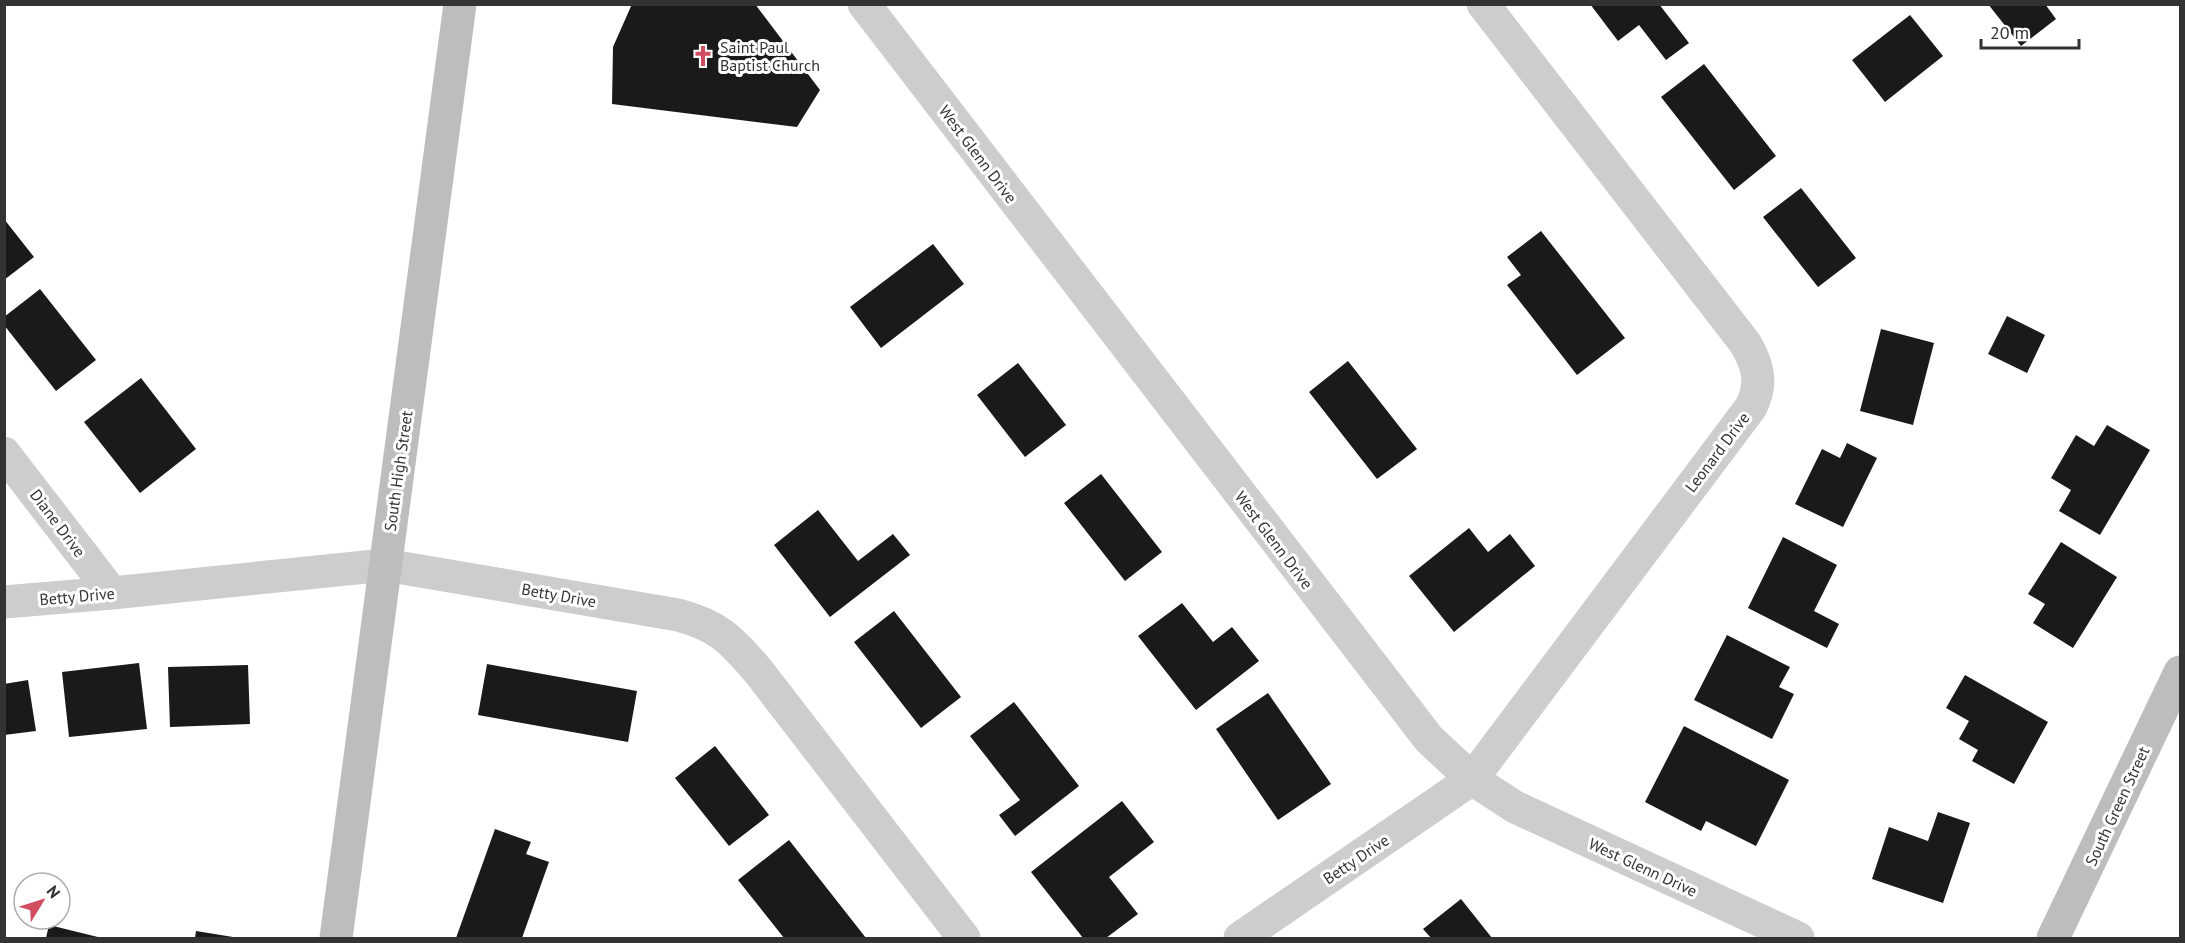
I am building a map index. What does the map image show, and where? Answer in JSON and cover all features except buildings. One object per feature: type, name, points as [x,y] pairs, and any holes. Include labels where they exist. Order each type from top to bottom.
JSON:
[{"type":"main road","name":"South High Street","points":[[336,939],[460,4]]},
{"type":"main road","name":"South Green Street","points":[[2053,939],[2181,672]]},
{"type":"street","name":"West Glenn Drive","points":[[864,4],[1429,739],[1472,779],[1493,794],[1537,818],[1798,939]]},
{"type":"street","name":"Leonard Drive","points":[[1472,779],[1751,407],[1756,396],[1759,376],[1752,354],[1731,324],[1484,4]]},
{"type":"street","name":"Diane Drive","points":[[4,453],[112,593]]},
{"type":"street","name":"Betty Drive","points":[[4,602],[385,565],[678,615],[705,623],[733,643],[759,672],[964,939]]},
{"type":"street","name":"Betty Drive","points":[[1240,939],[1472,779]]},
{"type":"place","name":"Saint Paul Baptist Church","points":[[703,56]]}]
